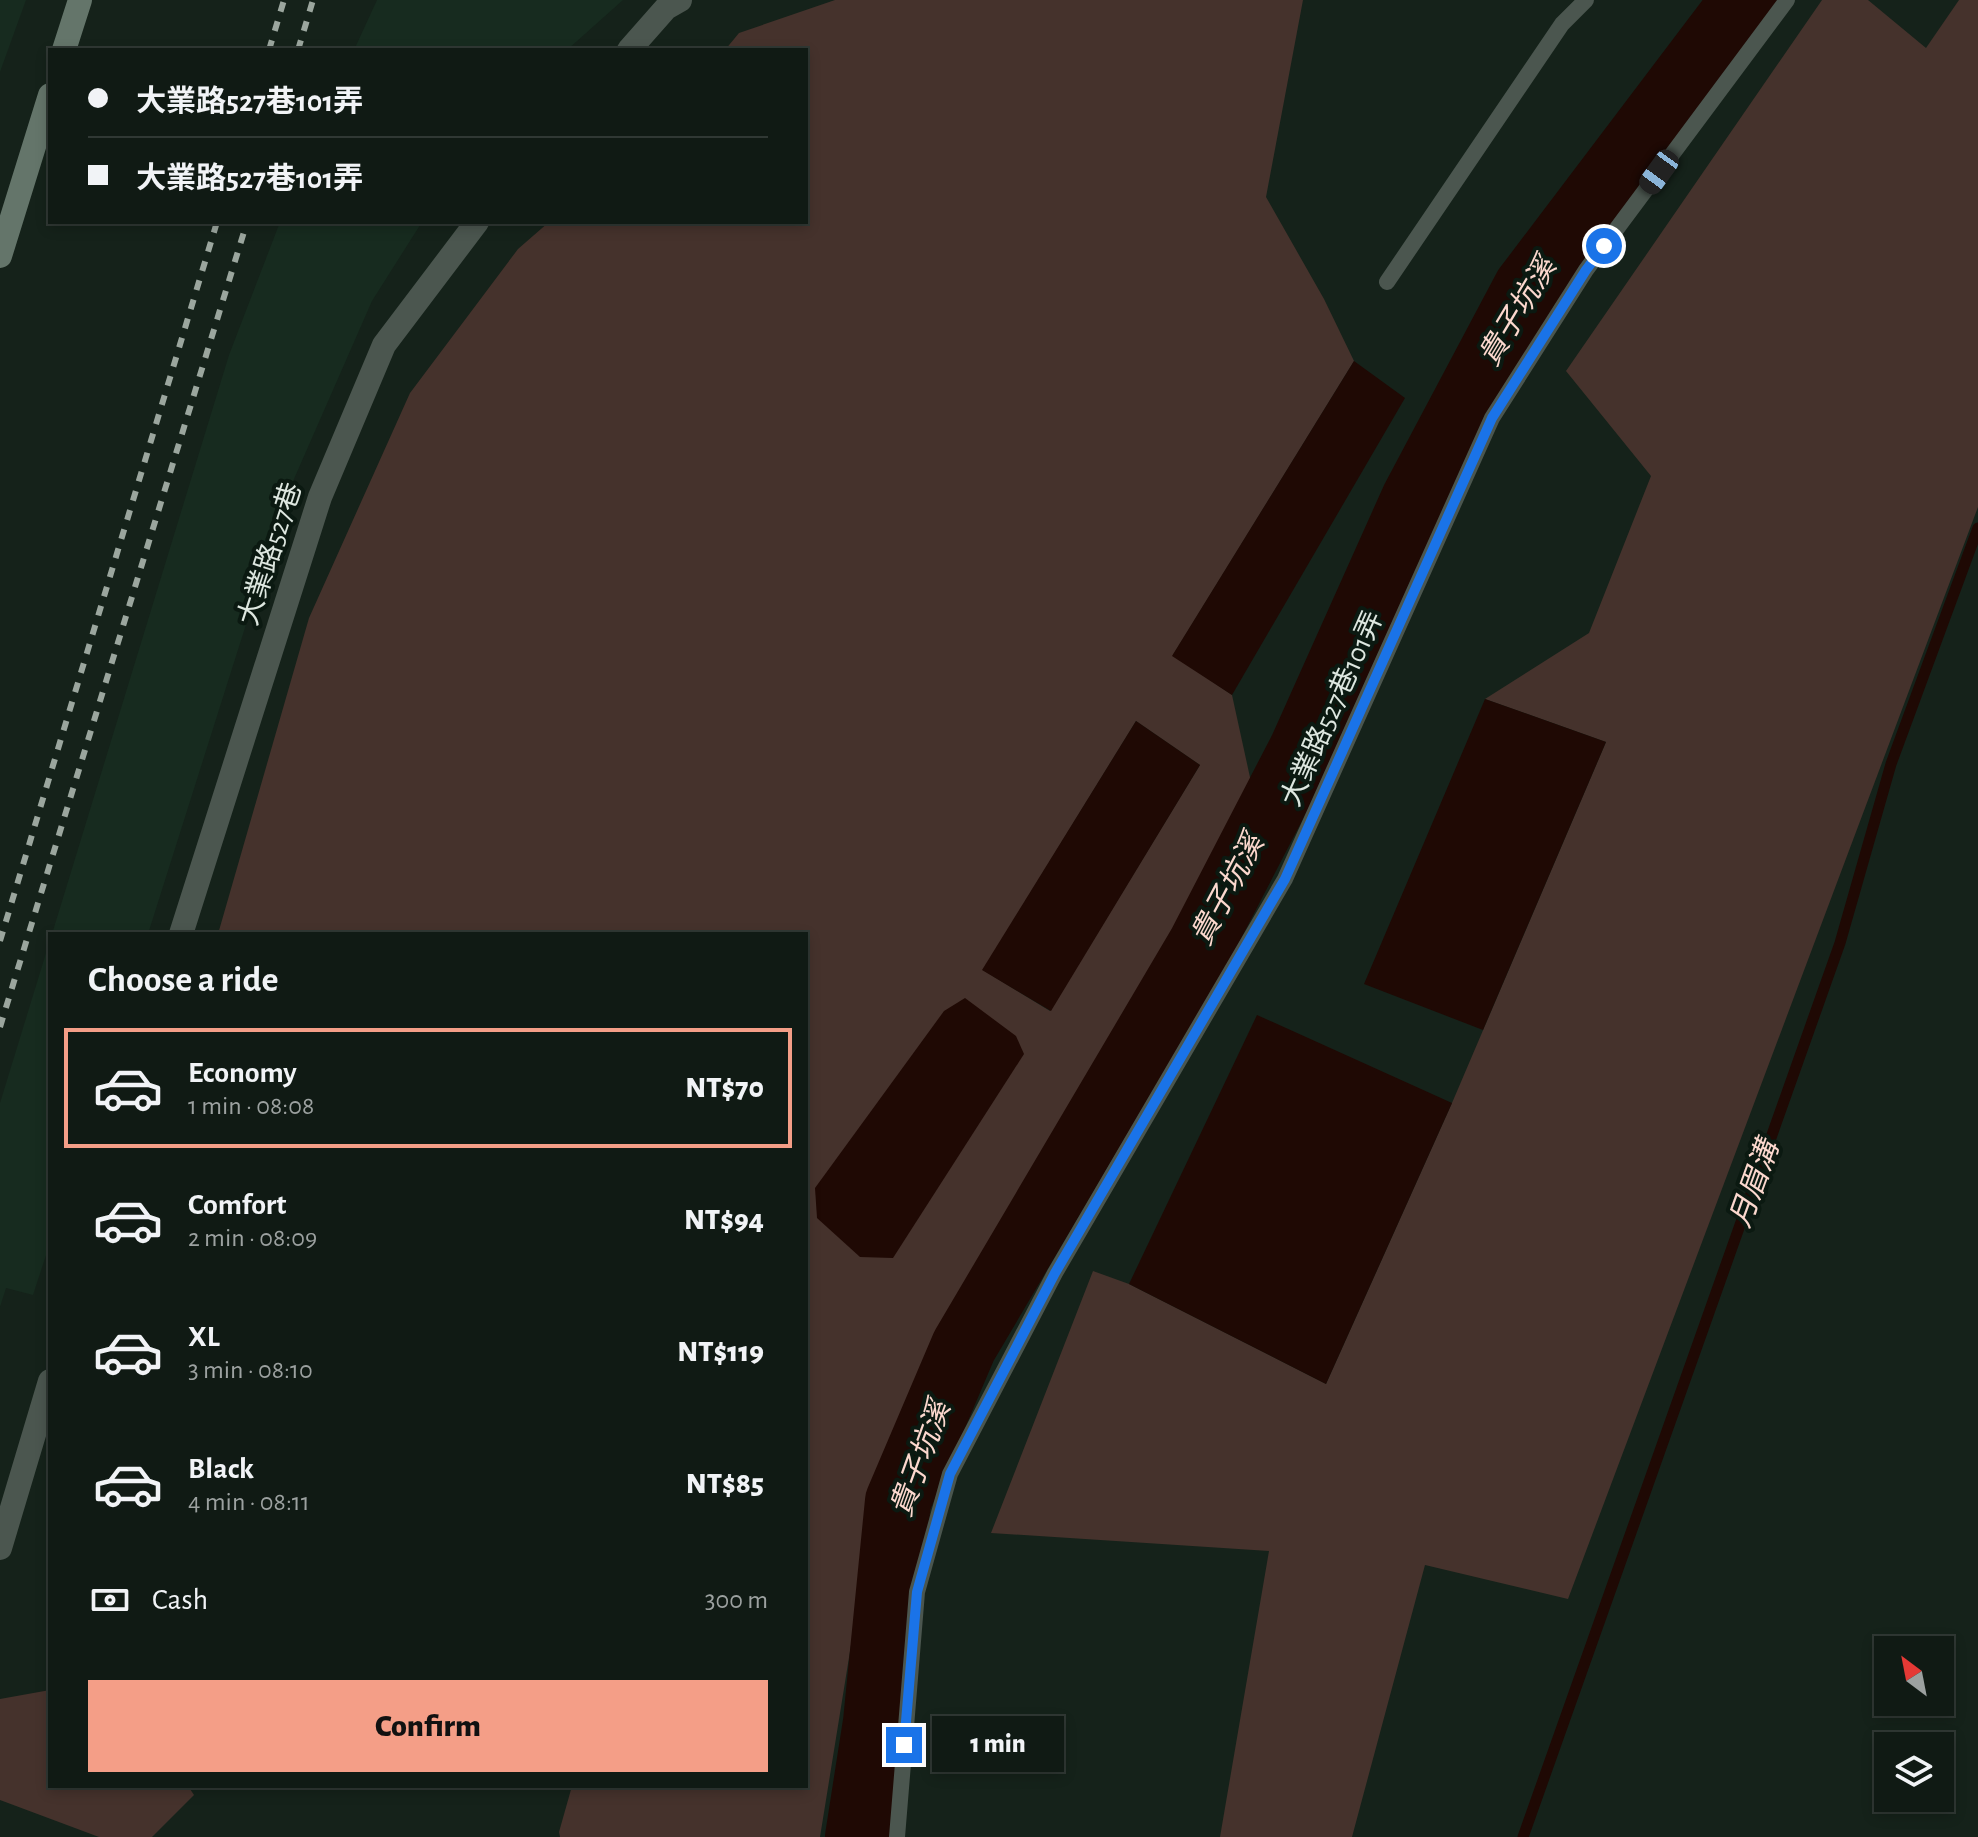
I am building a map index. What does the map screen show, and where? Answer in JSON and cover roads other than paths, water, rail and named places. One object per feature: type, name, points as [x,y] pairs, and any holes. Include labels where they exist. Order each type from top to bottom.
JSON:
[{"type":"street","points":[[65,48],[80,0]]},
{"type":"street","points":[[631,48],[666,8],[680,0]]},
{"type":"street","points":[[0,256],[7,204],[48,100]]},
{"type":"street","name":"大業路527巷","points":[[182,932],[320,497],[384,345],[475,224]]},
{"type":"street","points":[[0,1548],[8,1494],[48,1386]]},
{"type":"lane","points":[[1387,282],[1562,24],[1586,0]]},
{"type":"lane","name":"大業路527巷101弄","points":[[897,1837],[917,1592],[950,1474],[1055,1273],[1285,879],[1492,418],[1586,270],[1787,0]]},
{"type":"waterway","name":"貴子坑溪","points":[[858,1837],[876,1722],[898,1501],[964,1346],[1201,944],[1302,749],[1414,499],[1526,288],[1744,0]]},
{"type":"waterway","name":"月眉溝","points":[[1523,1837],[1840,943],[1891,764],[1978,528]]},
{"type":"railway","points":[[270,48],[284,0]]},
{"type":"railway","points":[[299,48],[313,0]]},
{"type":"railway","points":[[0,941],[216,224]]},
{"type":"railway","points":[[0,1027],[246,224]]}]
